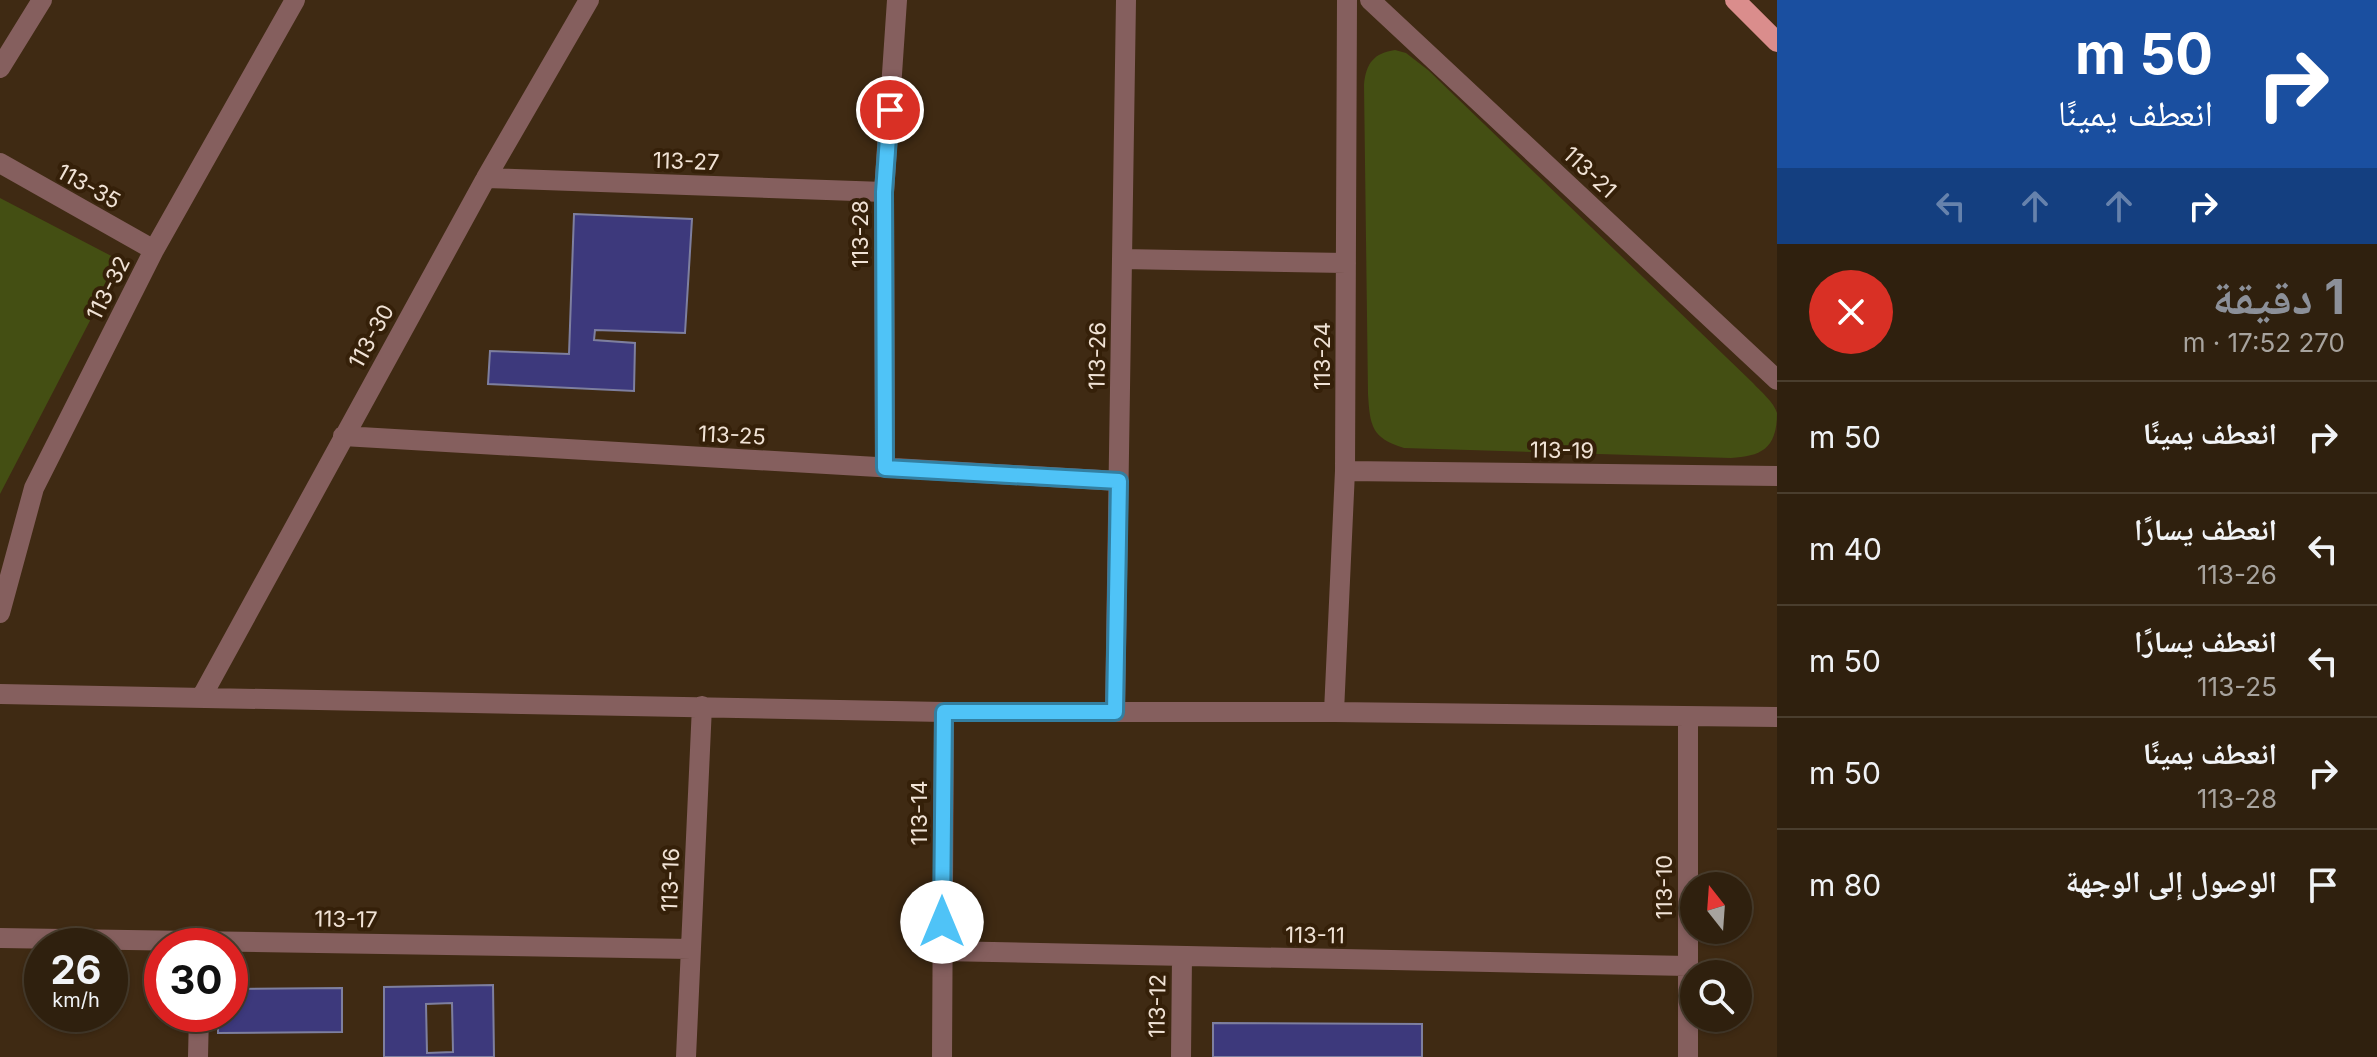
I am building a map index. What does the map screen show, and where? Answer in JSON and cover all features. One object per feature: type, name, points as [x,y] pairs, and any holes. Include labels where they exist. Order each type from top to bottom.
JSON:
[{"type":"main road","points":[[1735,0],[1777,42]]},
{"type":"street","points":[[0,68],[42,0]]},
{"type":"street","name":"113-32","points":[[0,613],[34,488],[154,250],[295,0]]},
{"type":"street","name":"113-30","points":[[201,698],[486,178],[589,0]]},
{"type":"street","name":"113-28","points":[[885,468],[884,192],[897,0]]},
{"type":"street","name":"113-26","points":[[1115,712],[1126,0]]},
{"type":"street","name":"113-24","points":[[1334,712],[1345,471],[1347,0]]},
{"type":"street","name":"113-21","points":[[1370,0],[1777,380]]},
{"type":"street","name":"113-35","points":[[0,163],[154,250]]},
{"type":"street","name":"113-27","points":[[486,178],[884,192]]},
{"type":"street","points":[[1122,259],[1346,263]]},
{"type":"street","name":"113-25","points":[[343,436],[1119,481]]},
{"type":"street","name":"113-19","points":[[1345,471],[1777,476]]},
{"type":"street","points":[[0,694],[944,712],[1777,717]]},
{"type":"street","name":"113-16","points":[[686,1057],[702,706]]},
{"type":"street","name":"113-14","points":[[942,1057],[944,712]]},
{"type":"street","name":"113-10","points":[[1688,717],[1688,960]]},
{"type":"street","name":"113-17","points":[[0,938],[144,942]]},
{"type":"street","name":"113-17","points":[[248,944],[691,949]]},
{"type":"street","name":"113-11","points":[[942,951],[1680,966]]},
{"type":"street","name":"113-12","points":[[1181,1057],[1182,956]]},
{"type":"street","points":[[198,1057],[199,1032]]},
{"type":"street","name":"113-10","points":[[1688,1032],[1688,1057]]},
{"type":"green space","points":[[1395,50],[1406,53],[1428,70],[1766,397],[1777,413],[1774,435],[1765,449],[1731,458],[1404,448],[1379,435],[1372,422],[1368,394],[1364,85],[1372,60]]},
{"type":"green space","points":[[0,198],[121,261],[0,494]]},
{"type":"building","points":[[574,214],[692,219],[685,333],[595,330],[594,340],[635,343],[634,391],[488,384],[490,351],[569,354]]},
{"type":"building","points":[[493,985],[494,1057],[384,1057],[384,987]],"holes":[[[452,1003],[453,1052],[427,1053],[426,1004]]]},
{"type":"building","points":[[342,988],[342,1032],[218,1033],[248,1032],[248,989]]},
{"type":"building","points":[[1213,1023],[1422,1024],[1422,1057],[1213,1057]]},
{"type":"route","points":[[890,110],[884,192],[885,468],[1119,481],[1115,712],[944,712],[942,922]]}]
